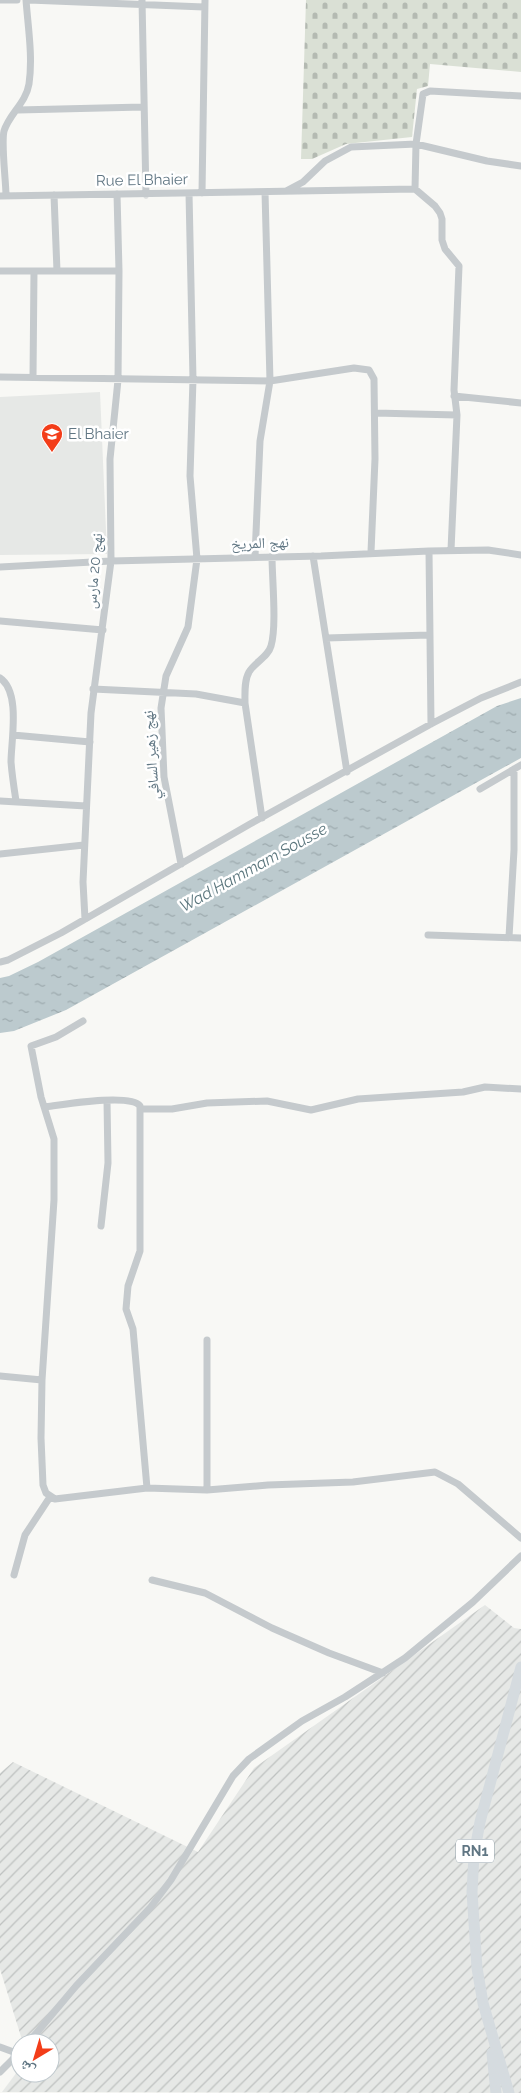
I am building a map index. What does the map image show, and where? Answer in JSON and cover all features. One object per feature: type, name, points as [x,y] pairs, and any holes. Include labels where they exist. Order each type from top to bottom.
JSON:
[{"type":"main road","name":"RN1","points":[[509,2093],[492,2039],[477,1968],[472,1892],[474,1855],[480,1822],[521,1667]]},
{"type":"main road","name":"RN1","points":[[492,2039],[493,2074],[496,2093]]},
{"type":"street","points":[[0,0],[18,0]]},
{"type":"street","points":[[3,196],[4,132],[9,121],[18,110],[29,86],[28,0],[204,4],[202,193]]},
{"type":"street","points":[[142,3],[146,195]]},
{"type":"street","points":[[451,550],[457,415],[454,396],[459,266],[445,248],[442,240],[442,219],[440,213],[435,206],[415,189],[416,144],[422,97],[425,92],[521,96]]},
{"type":"street","points":[[18,110],[143,107]]},
{"type":"street","points":[[285,192],[302,182],[325,161],[351,147],[416,144],[487,161],[521,166]]},
{"type":"street","name":"Rue El Bhaier","points":[[3,196],[415,189]]},
{"type":"street","points":[[255,556],[260,441],[270,381],[266,192]]},
{"type":"street","name":"نهج زهير السافي","points":[[180,864],[164,776],[161,708],[166,676],[188,627],[198,559],[190,476],[192,379],[189,193]]},
{"type":"street","name":"نهج 20 مارس","points":[[85,918],[83,882],[84,845],[93,689],[103,630],[111,560],[110,458],[118,380],[119,271],[117,194]]},
{"type":"street","points":[[54,195],[57,271]]},
{"type":"street","points":[[0,271],[119,271]]},
{"type":"street","points":[[32,377],[34,271]]},
{"type":"street","points":[[0,377],[270,381],[354,368],[369,370],[374,380],[376,459],[371,552]]},
{"type":"street","points":[[454,396],[521,402]]},
{"type":"street","points":[[375,413],[457,415]]},
{"type":"street","name":"نهج المريخ","points":[[0,567],[111,560],[313,556],[451,550],[488,550],[521,555]]},
{"type":"street","points":[[429,551],[431,724]]},
{"type":"street","points":[[262,818],[244,703],[246,678],[249,671],[268,653],[272,645],[274,631],[272,556]]},
{"type":"street","points":[[313,556],[347,772]]},
{"type":"street","points":[[0,621],[103,630]]},
{"type":"street","points":[[326,638],[429,634]]},
{"type":"street","points":[[0,678],[9,689],[12,708],[11,762],[16,802]]},
{"type":"street","points":[[0,962],[8,960],[54,937],[180,864],[431,724],[481,698],[521,682]]},
{"type":"street","points":[[93,689],[196,694],[244,703]]},
{"type":"street","points":[[13,735],[90,742]]},
{"type":"street","points":[[480,789],[518,767]]},
{"type":"street","points":[[509,938],[518,767]]},
{"type":"street","points":[[0,801],[86,806]]},
{"type":"street","points":[[0,854],[84,845]]},
{"type":"street","points":[[428,935],[521,938]]},
{"type":"street","points":[[50,1497],[43,1485],[41,1438],[42,1380],[54,1200],[54,1138],[44,1107],[31,1046],[56,1038],[83,1021]]},
{"type":"street","points":[[141,1109],[172,1109],[207,1103],[268,1101],[311,1110],[358,1099],[463,1092],[485,1087],[521,1089]]},
{"type":"street","points":[[44,1107],[93,1100],[136,1102],[141,1109],[140,1251],[128,1286],[126,1309],[133,1329],[147,1488]]},
{"type":"street","points":[[101,1226],[108,1163],[107,1101]]},
{"type":"street","points":[[207,1490],[208,1340]]},
{"type":"street","points":[[0,1376],[42,1380]]},
{"type":"street","points":[[50,1497],[64,1499],[115,1490],[147,1488],[207,1490],[268,1485],[353,1482],[435,1472],[458,1484],[521,1538]]},
{"type":"street","points":[[14,1575],[25,1535],[50,1497]]},
{"type":"street","points":[[36,2033],[76,1986],[150,1908],[172,1880],[233,1776],[249,1758],[302,1721],[405,1658],[473,1602],[521,1556]]},
{"type":"street","points":[[152,1580],[205,1593],[329,1654],[383,1673]]},
{"type":"street","points":[[0,2072],[10,2062]]},
{"type":"shaded area","name":"El Bhaier","points":[[100,392],[107,554],[0,555],[0,397]]},
{"type":"shaded area","points":[[485,1605],[514,1628],[521,1629],[521,2093],[2,2092],[10,2081],[10,2083],[60,2083],[60,2033],[20,2033],[0,1969],[0,1773],[13,1762],[198,1852],[254,1768]]},
{"type":"green space","points":[[306,0],[521,0],[521,72],[430,64],[428,86],[417,89],[412,137],[346,144],[312,159],[301,159]]},
{"type":"water","name":"Wad Hammam Sousse","points":[[521,698],[521,758],[66,1010],[14,1031],[0,1033],[0,978],[9,976],[38,962],[497,706]]},
{"type":"place","name":"El Bhaier","points":[[52,453]]}]
